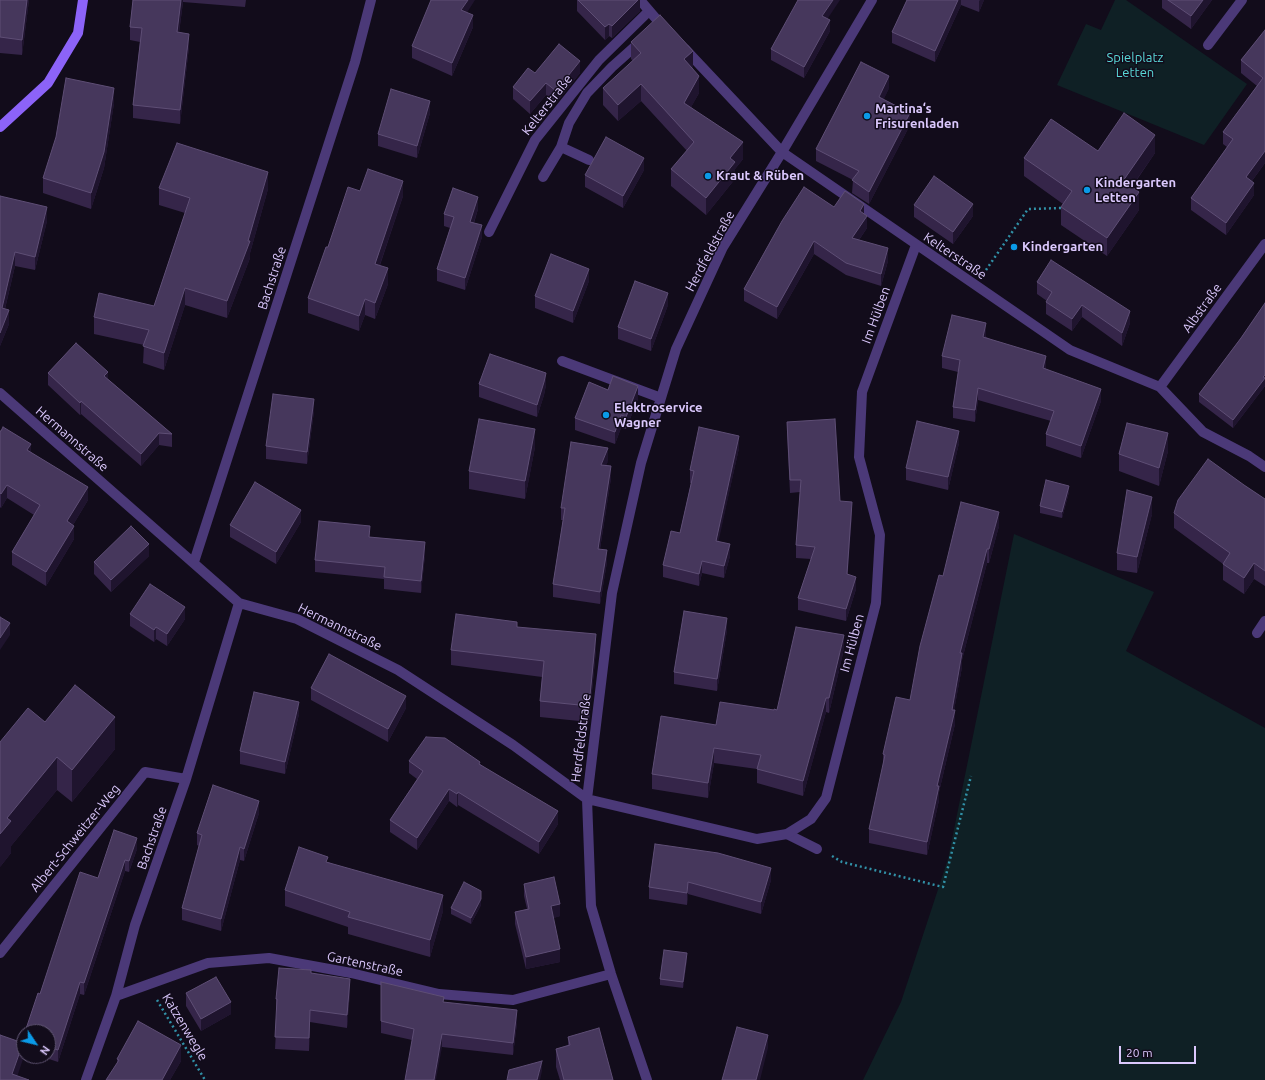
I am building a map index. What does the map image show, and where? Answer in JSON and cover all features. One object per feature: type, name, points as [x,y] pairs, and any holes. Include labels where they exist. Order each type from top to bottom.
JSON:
[{"type":"street","points":[[0,127],[48,83],[78,33],[83,0]]},
{"type":"street","name":"Bachstraße","points":[[194,562],[356,62],[371,0]]},
{"type":"street","name":"Kelterstraße","points":[[640,0],[649,11],[655,28],[673,37],[782,152],[1070,350],[1160,387],[1203,432],[1249,456],[1265,467]]},
{"type":"street","name":"Herdfeldstraße","points":[[647,1080],[611,974],[591,906],[587,799],[612,593],[641,463],[676,349],[723,247],[782,152],[872,0]]},
{"type":"street","points":[[1208,45],[1242,0]]},
{"type":"street","name":"Kelterstraße","points":[[488,232],[535,140],[599,60],[649,11]]},
{"type":"street","name":"Kelterstraße","points":[[543,177],[562,147],[569,123],[587,93],[612,67],[655,28]]},
{"type":"street","points":[[562,147],[590,160]]},
{"type":"street","name":"Albstraße","points":[[1160,387],[1265,244]]},
{"type":"street","name":"Im Hülben","points":[[587,799],[757,839],[787,834],[811,819],[826,798],[876,603],[880,535],[859,457],[862,392],[916,245]]},
{"type":"street","points":[[562,362],[661,398]]},
{"type":"street","name":"Hermannstraße","points":[[0,394],[240,603],[297,619],[398,670],[513,745],[587,799]]},
{"type":"street","name":"Bachstraße","points":[[86,1080],[116,996],[136,925],[186,779],[240,603]]},
{"type":"street","points":[[1257,632],[1265,621]]},
{"type":"street","name":"Albert-Schweitzer-Weg","points":[[0,953],[145,772],[186,779]]},
{"type":"street","points":[[787,834],[817,849]]},
{"type":"street","name":"Gartenstraße","points":[[116,996],[208,963],[270,958],[351,973],[439,994],[513,1000],[611,974]]},
{"type":"path","points":[[975,285],[1028,208],[1063,208]]},
{"type":"path","points":[[817,849],[842,862],[943,887],[971,776]]},
{"type":"path","name":"Katzenwegle","points":[[147,984],[205,1080]]},
{"type":"green space","name":"Spielplatz Letten","points":[[1115,0],[1126,0],[1247,84],[1204,145],[1057,85],[1086,24],[1101,30]]},
{"type":"green space","points":[[1014,534],[1154,592],[1126,651],[1265,728],[1265,1080],[863,1080],[901,1002],[948,859]]},
{"type":"building","points":[[0,0],[27,0],[22,40],[0,37]]},
{"type":"building","points":[[133,0],[181,0],[177,32],[189,34],[180,110],[133,105],[142,28],[130,27]]},
{"type":"building","points":[[431,0],[468,0],[461,10],[473,15],[452,63],[412,46]]},
{"type":"building","points":[[578,0],[638,0],[612,26],[609,24],[605,27]]},
{"type":"building","points":[[798,0],[833,0],[822,16],[830,20],[804,67],[771,49]]},
{"type":"building","points":[[907,0],[958,0],[935,51],[892,32]]},
{"type":"building","points":[[1168,0],[1203,0],[1191,16]]},
{"type":"building","points":[[660,15],[693,51],[684,59],[699,76],[684,103],[743,142],[730,158],[735,162],[706,198],[671,169],[694,142],[641,84],[618,105],[603,88],[641,53],[631,42]]},
{"type":"building","points":[[1265,30],[1265,151],[1246,177],[1254,183],[1226,223],[1191,198],[1233,139],[1223,132],[1263,78],[1241,60]]},
{"type":"building","points":[[559,44],[580,61],[556,91],[546,83],[530,101],[513,87],[528,68],[535,73]]},
{"type":"building","points":[[861,62],[889,76],[879,97],[910,113],[869,192],[852,180],[859,171],[816,149]]},
{"type":"building","points":[[66,78],[114,88],[104,152],[91,193],[43,178],[56,137]]},
{"type":"building","points":[[391,89],[430,101],[417,146],[378,134]]},
{"type":"building","points":[[1124,113],[1155,135],[1123,181],[1139,192],[1107,238],[1061,207],[1072,191],[1024,158],[1051,119],[1098,151]]},
{"type":"building","points":[[606,137],[644,158],[623,196],[585,175]]},
{"type":"building","points":[[177,143],[268,172],[248,241],[250,241],[227,301],[185,288],[164,353],[143,346],[149,330],[94,317],[99,293],[154,306],[190,198],[159,188]]},
{"type":"building","points":[[368,169],[403,181],[375,264],[388,268],[375,303],[365,299],[359,316],[308,298],[326,247],[328,247],[348,187],[360,191]]},
{"type":"building","points":[[934,176],[973,204],[953,232],[914,205]]},
{"type":"building","points":[[804,187],[834,207],[845,191],[864,204],[860,211],[867,216],[852,238],[888,248],[881,274],[846,263],[814,241],[777,307],[744,289],[782,221]]},
{"type":"building","points":[[453,188],[478,197],[470,222],[482,225],[465,278],[437,269],[454,217],[444,214]]},
{"type":"building","points":[[0,196],[47,207],[35,257],[15,252],[2,308],[9,310],[0,333]]},
{"type":"building","points":[[551,254],[589,269],[573,311],[535,296]]},
{"type":"building","points":[[1051,260],[1130,311],[1122,333],[1082,305],[1072,319],[1046,302],[1052,292],[1037,282]]},
{"type":"building","points":[[635,281],[668,293],[651,339],[618,327]]},
{"type":"building","points":[[1265,303],[1265,375],[1263,377],[1265,378],[1233,420],[1199,394]]},
{"type":"building","points":[[952,315],[986,323],[983,337],[1046,356],[1043,368],[1101,389],[1081,446],[1046,434],[1054,411],[978,388],[975,410],[953,407],[960,360],[942,356]]},
{"type":"building","points":[[76,343],[108,372],[104,376],[172,434],[159,433],[141,454],[81,401],[80,403],[48,373]]},
{"type":"building","points":[[490,354],[546,373],[537,405],[479,384]]},
{"type":"building","points":[[613,376],[638,386],[626,417],[621,415],[615,432],[575,418],[589,382],[608,390]]},
{"type":"building","points":[[273,394],[314,399],[307,452],[266,446]]},
{"type":"building","points":[[479,419],[535,429],[525,481],[469,471]]},
{"type":"building","points":[[835,419],[840,501],[852,502],[847,574],[856,577],[846,609],[798,598],[815,547],[796,545],[801,480],[790,480],[787,422]]},
{"type":"building","points":[[917,421],[959,431],[948,477],[906,468]]},
{"type":"building","points":[[1127,423],[1168,433],[1159,468],[1119,454]]},
{"type":"building","points":[[3,427],[31,444],[27,450],[88,487],[67,521],[74,526],[46,572],[12,552],[40,505],[7,485],[1,494],[0,493],[0,431]]},
{"type":"building","points":[[699,427],[739,436],[716,541],[730,544],[724,566],[702,561],[699,574],[663,565],[671,531],[680,533],[694,471],[690,470]]},
{"type":"building","points":[[571,442],[608,448],[601,465],[611,466],[598,549],[607,550],[600,592],[553,584],[565,508],[561,508]]},
{"type":"building","points":[[1208,459],[1265,499],[1265,571],[1254,563],[1244,578],[1223,564],[1230,553],[1174,513],[1178,500]]},
{"type":"building","points":[[1046,480],[1069,486],[1062,512],[1040,506]]},
{"type":"building","points":[[255,482],[301,510],[276,552],[230,525]]},
{"type":"building","points":[[1127,490],[1152,497],[1137,557],[1117,553]]},
{"type":"building","points":[[961,502],[999,512],[989,549],[987,549],[960,653],[962,653],[952,710],[955,710],[937,786],[939,786],[927,842],[869,829],[885,755],[883,754],[896,697],[910,700],[920,646],[939,575],[943,576]]},
{"type":"building","points":[[319,521],[370,526],[369,537],[425,542],[421,581],[384,577],[385,567],[315,560]]},
{"type":"building","points":[[131,526],[149,544],[111,580],[94,562]]},
{"type":"building","points":[[150,584],[185,607],[167,634],[156,627],[154,630],[130,614]]},
{"type":"building","points":[[684,611],[727,618],[717,679],[674,672]]},
{"type":"building","points":[[456,614],[517,622],[517,627],[596,634],[589,706],[540,701],[544,661],[451,650]]},
{"type":"building","points":[[0,617],[10,623],[0,638]]},
{"type":"building","points":[[796,627],[844,635],[829,698],[826,698],[803,781],[757,769],[761,755],[714,748],[708,783],[652,774],[661,716],[716,725],[720,702],[777,710]]},
{"type":"building","points":[[329,654],[406,696],[388,729],[311,688]]},
{"type":"building","points":[[75,685],[115,717],[72,770],[57,757],[7,818],[11,821],[0,834],[0,742],[28,708],[45,722]]},
{"type":"building","points":[[254,692],[299,702],[285,762],[240,751]]},
{"type":"building","points":[[426,737],[445,738],[480,762],[479,764],[558,811],[539,842],[458,792],[457,794],[449,789],[417,838],[390,820],[423,771],[409,761]]},
{"type":"building","points":[[213,785],[259,801],[244,849],[240,847],[221,919],[182,908],[202,835],[197,833]]},
{"type":"building","points":[[114,830],[137,838],[129,861],[125,860],[84,983],[80,982],[58,1050],[56,1049],[56,1024],[28,1024],[38,993],[40,994],[80,872],[98,878]]},
{"type":"building","points":[[655,844],[718,853],[771,868],[761,902],[688,882],[687,893],[649,887]]},
{"type":"building","points":[[299,847],[328,857],[326,862],[443,895],[430,940],[348,917],[350,912],[285,890]]},
{"type":"building","points":[[554,877],[560,904],[551,906],[560,949],[526,957],[515,912],[529,909],[524,884]]},
{"type":"building","points":[[464,882],[481,891],[481,899],[471,918],[451,908]]},
{"type":"building","points":[[664,950],[687,953],[683,982],[660,979]]},
{"type":"building","points":[[279,968],[311,970],[311,973],[350,979],[347,1015],[310,1010],[309,1038],[275,1037],[276,999]]},
{"type":"building","points":[[216,977],[231,1002],[201,1019],[186,993]]},
{"type":"building","points":[[381,982],[444,997],[443,1002],[517,1010],[513,1043],[442,1034],[434,1080],[405,1080],[414,1029],[381,1021]]},
{"type":"building","points":[[138,1021],[181,1045],[162,1080],[106,1080],[119,1060],[117,1059]]},
{"type":"building","points":[[737,1027],[768,1035],[756,1080],[722,1080]]},
{"type":"building","points":[[599,1028],[613,1080],[564,1080],[556,1049],[570,1045],[568,1037]]},
{"type":"building","points":[[0,1035],[16,1041],[16,1063],[12,1074],[29,1080],[0,1080]]},
{"type":"building","points":[[542,1061],[537,1080],[507,1080],[509,1070]]},
{"type":"place","name":"Martina‘s Frisurenladen","points":[[867,116]]},
{"type":"place","name":"Kraut & Rüben","points":[[708,176]]},
{"type":"place","name":"Kindergarten Letten","points":[[1087,190]]},
{"type":"place","name":"Kindergarten","points":[[1014,247]]},
{"type":"place","name":"Elektroservice Wagner","points":[[606,415]]}]
